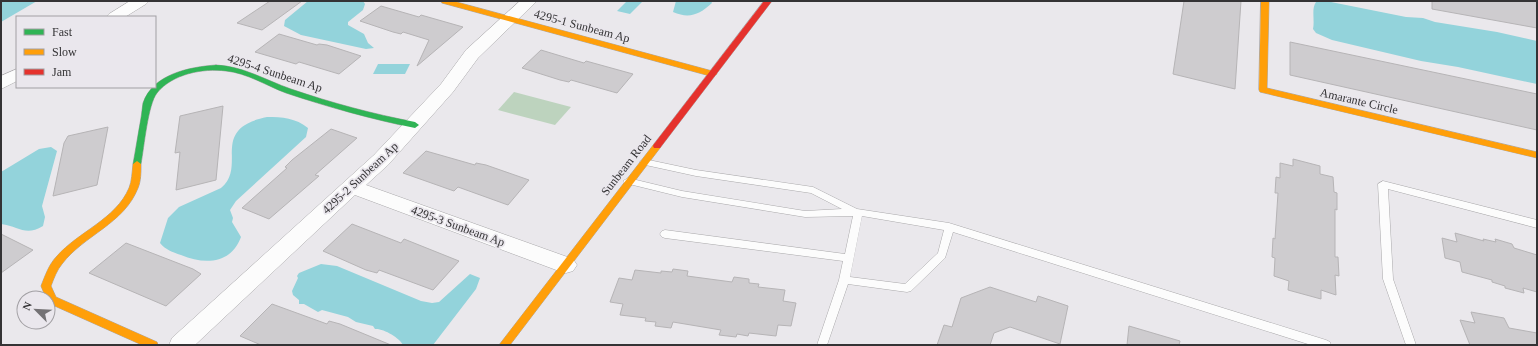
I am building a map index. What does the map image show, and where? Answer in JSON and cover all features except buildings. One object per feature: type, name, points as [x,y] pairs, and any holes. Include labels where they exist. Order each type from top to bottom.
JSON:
[{"type":"street","points":[[116,16],[141,1]]},
{"type":"street","name":"4295-1 Sunbeam Ap","points":[[445,1],[713,74]]},
{"type":"street","name":"4295-2 Sunbeam Ap","points":[[180,345],[415,125],[447,88],[472,54],[529,1]]},
{"type":"street","name":"Sunbeam Road","points":[[508,344],[628,181],[713,74],[768,1]]},
{"type":"street","name":"Amarante Circle","points":[[1265,1],[1262,90],[1537,155]]},
{"type":"street","name":"4295-4 Sunbeam Ap","points":[[152,345],[52,300],[46,286],[51,272],[61,258],[103,224],[124,204],[133,190],[148,101],[155,90],[179,74],[203,68],[226,68],[273,86],[381,119],[415,125]]},
{"type":"street","points":[[1,84],[16,75]]},
{"type":"street","name":"4295-3 Sunbeam Ap","points":[[351,186],[377,197],[566,265]]},
{"type":"lane","points":[[644,162],[696,173],[813,190],[858,212]]},
{"type":"lane","points":[[628,181],[682,194],[805,214],[858,212],[949,227],[1326,345]]},
{"type":"lane","points":[[1411,345],[1388,279],[1383,184],[1537,224]]},
{"type":"lane","points":[[822,345],[844,280],[858,212]]},
{"type":"lane","points":[[844,280],[907,288],[942,255],[949,227]]},
{"type":"lane","points":[[665,234],[849,258]]},
{"type":"green space","points":[[514,92],[571,107],[555,125],[498,110]]},
{"type":"water","points":[[1,1],[37,1],[1,22]]},
{"type":"water","points":[[308,1],[363,1],[365,4],[363,10],[348,22],[348,25],[364,34],[368,43],[374,48],[366,49],[301,35],[284,26],[285,20]]},
{"type":"water","points":[[627,1],[643,1],[630,14],[617,11]]},
{"type":"water","points":[[676,1],[711,1],[712,3],[694,15],[684,15],[673,12]]},
{"type":"water","points":[[1316,2],[1331,2],[1406,17],[1423,18],[1435,22],[1497,32],[1537,41],[1537,84],[1458,67],[1421,61],[1332,40],[1316,33],[1313,29],[1314,8]]},
{"type":"water","points":[[378,64],[410,64],[405,74],[373,74]]},
{"type":"water","points":[[267,117],[283,118],[299,122],[308,128],[306,137],[236,201],[230,210],[233,218],[232,222],[241,237],[237,246],[231,253],[224,257],[208,261],[190,258],[172,252],[160,243],[168,218],[179,207],[221,188],[228,179],[231,169],[234,139],[239,130],[249,123]]},
{"type":"water","points":[[51,147],[57,151],[42,206],[45,217],[43,226],[27,231],[1,224],[1,172],[39,149]]},
{"type":"water","points":[[321,264],[337,266],[421,301],[432,303],[439,302],[470,274],[480,278],[476,289],[433,345],[403,345],[391,334],[375,329],[373,326],[356,322],[348,317],[322,310],[318,312],[304,304],[299,304],[299,300],[293,295],[292,291],[298,278],[297,276],[299,273]]},
{"type":"traffic: fast","points":[[137,164],[147,105],[154,92],[171,78],[182,73],[205,68],[216,67],[233,69],[299,95],[365,114],[415,125]]},
{"type":"traffic: slow","points":[[445,1],[713,74]]},
{"type":"traffic: slow","points":[[1265,1],[1263,90],[1537,155]]},
{"type":"traffic: slow","points":[[504,345],[657,146]]},
{"type":"traffic: slow","points":[[137,164],[134,185],[126,202],[108,220],[78,242],[60,259],[46,286],[52,300],[153,345]]},
{"type":"traffic: jam","points":[[657,146],[768,1]]}]
